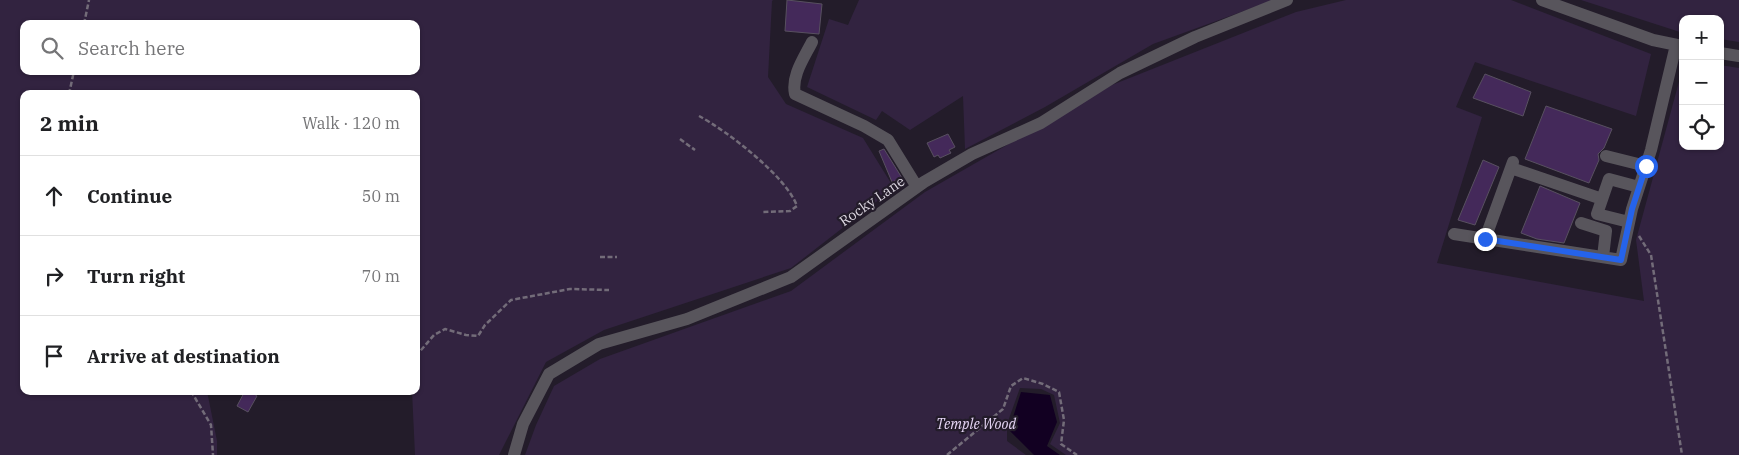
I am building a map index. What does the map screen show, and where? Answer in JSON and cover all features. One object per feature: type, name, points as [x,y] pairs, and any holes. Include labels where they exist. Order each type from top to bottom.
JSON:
[{"type":"street","name":"Rocky Lane","points":[[514,455],[523,424],[549,374],[599,344],[687,319],[791,277],[916,187],[972,154],[1041,123],[1120,73],[1195,37],[1287,0]]},
{"type":"street","points":[[1454,234],[1621,260],[1639,187],[1679,46],[1653,40],[1542,0]]},
{"type":"street","points":[[812,42],[795,77],[793,86],[795,94],[864,126],[888,140],[916,187]]},
{"type":"street","points":[[1724,54],[1739,56]]},
{"type":"street","points":[[1606,156],[1646,166]]},
{"type":"street","points":[[1622,182],[1627,161]]},
{"type":"street","points":[[1485,239],[1512,165],[1602,199]]},
{"type":"street","points":[[1628,229],[1597,214],[1609,179],[1639,187]]},
{"type":"street","points":[[1581,223],[1606,231],[1628,229]]},
{"type":"street","points":[[1603,257],[1606,231]]},
{"type":"path","points":[[85,20],[89,0]]},
{"type":"path","points":[[70,90],[73,75]]},
{"type":"path","points":[[699,116],[717,125],[770,170],[794,197],[797,206],[790,211],[763,212]]},
{"type":"path","points":[[680,139],[695,150]]},
{"type":"path","points":[[1628,229],[1637,233],[1651,255],[1682,455]]},
{"type":"path","points":[[600,257],[617,257]]},
{"type":"path","points":[[420,351],[434,335],[445,329],[466,335],[478,336],[485,324],[511,300],[570,289],[609,290]]},
{"type":"path","points":[[947,455],[1003,409],[1011,386],[1023,378],[1043,384],[1059,392],[1064,420],[1060,444],[1077,455]]},
{"type":"path","points":[[193,395],[211,425],[213,455]]},
{"type":"green space","points":[[0,0],[773,0],[768,77],[786,104],[863,138],[894,188],[791,268],[604,330],[546,362],[499,455],[415,455],[412,395],[420,395],[420,90],[20,90],[20,395],[208,395],[217,441],[217,455],[0,455]]},
{"type":"green space","points":[[859,0],[1274,0],[1153,44],[1045,107],[965,149],[963,96],[910,130],[882,111],[876,120],[807,87],[829,19],[848,25]]},
{"type":"green space","name":"Temple Wood","points":[[1346,0],[1511,0],[1651,54],[1636,116],[1475,62],[1456,107],[1482,117],[1437,263],[1644,301],[1636,240],[1679,82],[1679,150],[1724,150],[1724,66],[1739,68],[1739,455],[1066,455],[1050,444],[1060,423],[1054,395],[1041,389],[1020,388],[1007,424],[1007,441],[1026,455],[525,455],[554,386],[600,359],[791,291],[925,192],[1112,85],[1296,12]]},
{"type":"green space","points":[[1581,0],[1739,0],[1739,42],[1724,40],[1724,15],[1679,15],[1679,32]]},
{"type":"shaded area","points":[[1021,392],[1050,395],[1057,422],[1047,446],[1060,455],[1034,455],[1009,430]]},
{"type":"building","points":[[787,0],[822,4],[819,34],[785,31]]},
{"type":"building","points":[[1485,74],[1531,92],[1523,116],[1473,98]]},
{"type":"building","points":[[1546,106],[1612,129],[1604,148],[1598,154],[1599,160],[1589,183],[1525,159]]},
{"type":"building","points":[[948,134],[955,147],[949,150],[951,153],[940,158],[938,155],[934,157],[927,143]]},
{"type":"building","points":[[884,149],[902,178],[892,182],[879,151]]},
{"type":"building","points":[[1483,160],[1499,167],[1475,225],[1458,220]]},
{"type":"building","points":[[1540,186],[1580,203],[1564,243],[1537,239],[1521,233]]},
{"type":"building","points":[[243,395],[257,396],[248,412],[237,406]]},
{"type":"route","points":[[1485,239],[1621,260],[1632,209],[1646,166]]}]
